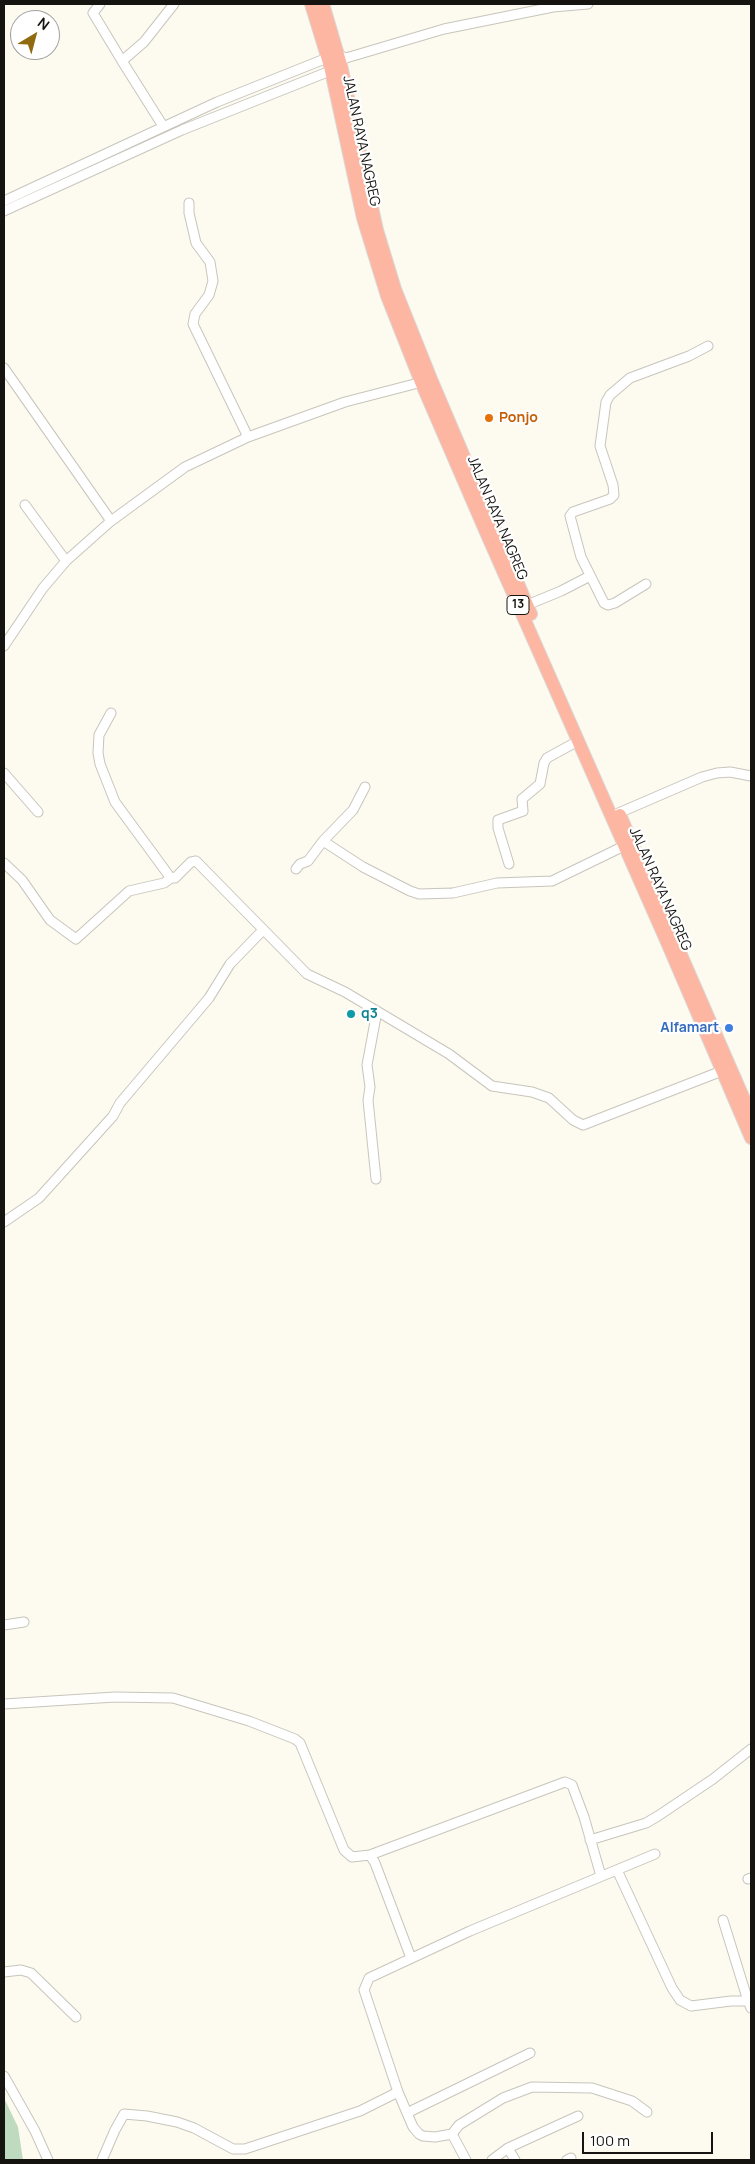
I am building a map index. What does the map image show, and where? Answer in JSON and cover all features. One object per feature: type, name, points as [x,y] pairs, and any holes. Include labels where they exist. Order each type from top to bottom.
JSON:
[{"type":"highway","name":"JALAN RAYA NAGREG","points":[[311,4],[337,62]]},
{"type":"highway","name":"JALAN RAYA NAGREG","points":[[324,4],[384,254],[426,381],[578,741],[615,814],[624,846],[726,1069],[751,1115]]},
{"type":"highway","name":"JALAN RAYA NAGREG","points":[[426,381],[527,605],[615,814],[726,1069],[751,1138]]},
{"type":"street","points":[[100,4],[93,13],[163,126]]},
{"type":"street","points":[[122,61],[144,42],[174,4]]},
{"type":"street","points":[[4,201],[178,119],[337,62],[444,29],[553,6],[588,4]]},
{"type":"street","points":[[4,211],[337,62]]},
{"type":"street","points":[[178,119],[182,130]]},
{"type":"street","points":[[189,203],[189,217],[196,243],[210,262],[213,281],[209,295],[195,314],[193,324],[248,437]]},
{"type":"street","points":[[646,584],[626,598],[608,605],[602,601],[588,577],[578,549],[570,516],[574,512],[610,499],[614,495],[613,485],[600,446],[608,399],[618,387],[630,378],[689,356],[708,346]]},
{"type":"street","points":[[4,368],[112,521]]},
{"type":"street","points":[[4,646],[43,588],[66,561],[112,521],[185,467],[248,437],[345,402],[380,391],[426,381]]},
{"type":"street","points":[[25,505],[66,561]]},
{"type":"street","points":[[527,605],[588,577]]},
{"type":"street","points":[[111,714],[99,735],[98,753],[100,764],[115,802],[171,878]]},
{"type":"street","points":[[509,864],[498,828],[498,820],[523,811],[522,799],[540,784],[546,760],[578,741]]},
{"type":"street","points":[[615,814],[717,773],[730,772],[751,776]]},
{"type":"street","points":[[4,773],[38,812]]},
{"type":"street","points":[[296,869],[300,864],[308,861],[323,841],[353,810],[365,787]]},
{"type":"street","points":[[323,841],[372,873],[410,891],[428,894],[453,893],[497,883],[552,881],[624,846]]},
{"type":"street","points":[[4,863],[22,880],[50,920],[76,939],[129,891],[164,883],[171,878],[176,878],[192,860],[196,861],[307,974],[345,992],[449,1054],[492,1086],[532,1092],[549,1098],[573,1120],[583,1125],[726,1069]]},
{"type":"street","points":[[4,1222],[39,1198],[113,1116],[120,1103],[209,998],[230,964],[263,930]]},
{"type":"street","points":[[376,1180],[368,1100],[370,1087],[367,1065],[377,1011]]},
{"type":"street","points":[[4,1625],[24,1622]]},
{"type":"street","points":[[4,1704],[116,1696],[173,1698],[290,1736],[300,1743],[344,1850],[352,1858],[370,1855],[562,1782],[572,1785],[601,1876]]},
{"type":"street","points":[[590,1840],[646,1823],[713,1778],[751,1748]]},
{"type":"street","points":[[647,2112],[632,2101],[592,2088],[532,2087],[503,2098],[460,2125],[452,2134],[435,2137],[423,2136],[413,2127],[398,2092],[371,2015],[364,1986],[369,1978],[411,1958],[655,1854]]},
{"type":"street","points":[[370,1855],[411,1958]]},
{"type":"street","points":[[617,1870],[672,1988],[680,2000],[691,2006],[730,2001],[750,2004],[723,1920]]},
{"type":"street","points":[[4,1972],[21,1970],[31,1973],[76,2017]]},
{"type":"street","points":[[407,2113],[530,2053]]},
{"type":"street","points":[[4,2076],[35,2131],[48,2160]]},
{"type":"street","points":[[102,2160],[124,2114],[177,2122],[194,2128],[233,2149],[245,2149],[360,2112],[398,2092]]},
{"type":"street","points":[[492,2160],[508,2148],[578,2116]]},
{"type":"street","points":[[452,2134],[466,2160]]},
{"type":"street","points":[[508,2148],[516,2160]]},
{"type":"green space","points":[[4,2098],[18,2127],[23,2160],[4,2160]]},
{"type":"place","name":"Ponjo","points":[[489,418]]},
{"type":"place","name":"q3","points":[[351,1014]]},
{"type":"place","name":"Alfamart","points":[[729,1028]]}]
